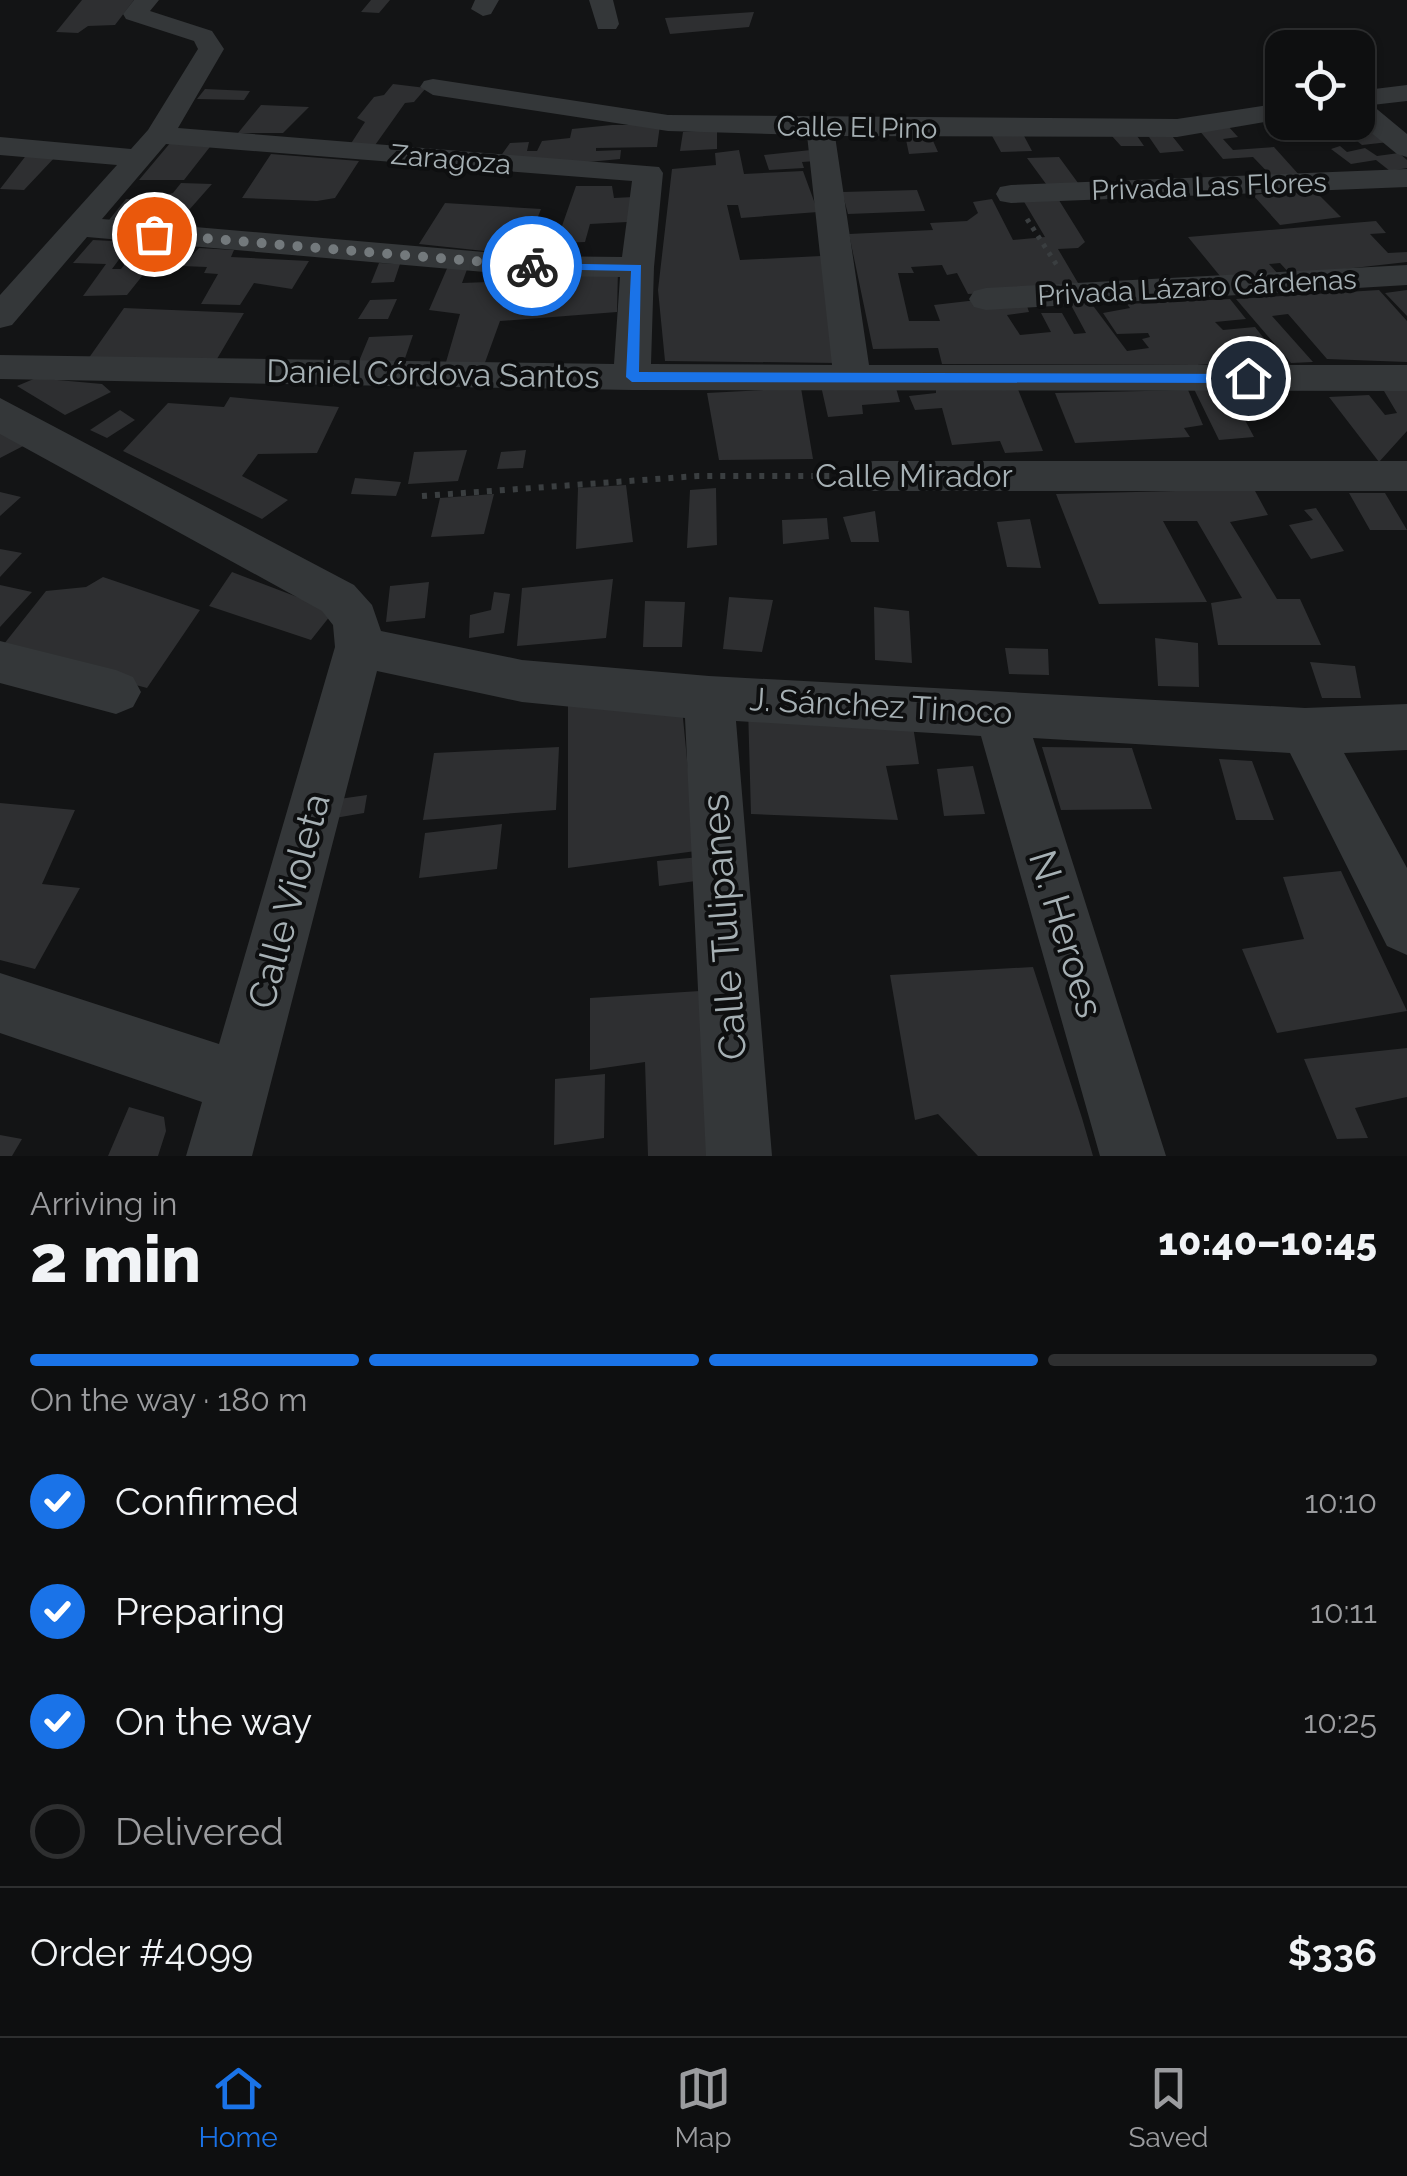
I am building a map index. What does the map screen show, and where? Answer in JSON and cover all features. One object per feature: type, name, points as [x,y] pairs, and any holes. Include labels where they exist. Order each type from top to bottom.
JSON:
[{"type":"street","points":[[0,317],[149,147],[211,49],[202,36],[135,14],[146,0]]},
{"type":"street","name":"Calle El Pino","points":[[433,88],[668,123],[820,128],[1177,128],[1265,114]]},
{"type":"street","points":[[1375,97],[1407,94]]},
{"type":"street","points":[[1375,122],[1407,148]]},
{"type":"street","points":[[820,128],[852,378]]},
{"type":"street","points":[[0,146],[149,147]]},
{"type":"street","name":"Zaragoza","points":[[149,147],[648,173],[637,268],[632,377]]},
{"type":"street","name":"Privada Las Flores","points":[[1011,194],[1407,178]]},
{"type":"street","points":[[79,228],[531,266],[637,268]]},
{"type":"street","name":"Privada Lázaro Cárdenas","points":[[986,299],[1407,275]]},
{"type":"street","name":"Daniel Córdova Santos","points":[[0,366],[632,377],[1407,378]]},
{"type":"street","points":[[0,412],[7,421],[162,500],[338,598],[356,619],[359,647]]},
{"type":"street","name":"Calle Mirador","points":[[873,476],[1405,474]]},
{"type":"street","name":"J. Sánchez Tinoco","points":[[359,647],[522,681],[708,698],[999,711],[1305,732],[1407,727]]},
{"type":"street","name":"Calle Violeta","points":[[219,1156],[359,647]]},
{"type":"street","points":[[0,662],[116,692]]},
{"type":"street","name":"Calle Tulipanes","points":[[708,698],[739,1156]]},
{"type":"street","name":"N. Heroes","points":[[999,711],[1134,1156]]},
{"type":"street","points":[[1305,732],[1407,926]]},
{"type":"street","points":[[0,1003],[239,1083]]},
{"type":"path","points":[[1011,194],[1075,294]]},
{"type":"path","name":"Calle Mirador","points":[[422,496],[698,476],[873,476]]},
{"type":"building","points":[[82,0],[134,0],[115,25],[88,26],[78,33],[56,32]]},
{"type":"building","points":[[371,0],[390,0],[379,13],[361,12]]},
{"type":"building","points":[[754,12],[749,27],[670,34],[665,18]]},
{"type":"building","points":[[393,84],[426,88],[414,102],[405,103],[373,148],[350,145],[365,122],[357,118],[374,97],[384,95]]},
{"type":"building","points":[[205,89],[250,91],[244,100],[197,99]]},
{"type":"building","points":[[261,105],[309,107],[283,133],[238,133]]},
{"type":"building","points":[[660,125],[657,147],[596,148],[621,150],[620,159],[556,165],[500,157],[510,143],[529,142],[527,151],[537,151],[542,141],[570,138],[572,129]]},
{"type":"building","points":[[1228,126],[1238,137],[1223,139],[1233,150],[1274,147],[1301,177],[1276,181],[1253,157],[1223,159],[1199,130]]},
{"type":"building","points":[[717,130],[717,149],[680,151],[683,132]]},
{"type":"building","points":[[1375,131],[1389,142],[1362,145],[1356,140],[1375,140]]},
{"type":"building","points":[[1169,132],[1184,151],[1160,153],[1147,134]]},
{"type":"building","points":[[1135,133],[1144,146],[1121,146],[1111,135]]},
{"type":"building","points":[[930,134],[938,152],[909,154],[905,135]]},
{"type":"building","points":[[991,134],[1023,134],[1032,151],[1001,152]]},
{"type":"building","points":[[171,142],[213,143],[184,180],[139,180]]},
{"type":"building","points":[[1340,146],[1347,152],[1365,148],[1377,156],[1399,153],[1407,160],[1407,168],[1390,171],[1376,160],[1351,164],[1331,149]]},
{"type":"building","points":[[739,150],[744,174],[803,171],[818,212],[741,218],[738,205],[727,205],[740,260],[821,256],[838,363],[665,361],[658,290],[672,169],[716,165],[715,153]]},
{"type":"building","points":[[811,150],[816,161],[802,162],[804,168],[769,170],[764,155]]},
{"type":"building","points":[[28,153],[57,155],[24,190],[0,189]]},
{"type":"building","points":[[271,154],[359,161],[335,198],[242,198]]},
{"type":"building","points":[[1059,157],[1081,187],[1049,188],[1027,158]]},
{"type":"building","points":[[181,183],[212,184],[189,210],[143,208],[131,219],[109,220],[126,199],[154,199],[173,193]]},
{"type":"building","points":[[576,186],[612,186],[614,198],[633,197],[627,222],[590,224],[585,242],[556,243]]},
{"type":"building","points":[[1313,189],[1341,217],[1280,225],[1253,195]]},
{"type":"building","points":[[917,190],[925,211],[848,214],[842,192]]},
{"type":"building","points":[[1057,197],[1085,242],[1078,248],[1058,249],[1081,288],[968,294],[957,273],[947,275],[942,265],[911,267],[914,273],[898,273],[909,321],[940,321],[934,305],[977,300],[1026,303],[1029,312],[1007,315],[1020,335],[1051,332],[1041,313],[1062,313],[1074,334],[1086,333],[1071,305],[1091,303],[1127,351],[1149,348],[1142,339],[1150,337],[1148,333],[1117,334],[1103,313],[1130,308],[1127,304],[1230,299],[1246,319],[1215,322],[1223,330],[1255,327],[1266,341],[1255,341],[1269,360],[1197,365],[942,364],[938,348],[873,349],[849,234],[933,230],[930,223],[967,221],[978,213],[973,202],[992,199],[1013,240],[1045,237],[1023,200]]},
{"type":"building","points":[[445,203],[541,209],[523,255],[419,244]]},
{"type":"building","points":[[1376,221],[1386,233],[1370,234],[1388,253],[1407,252],[1407,262],[1291,275],[1280,263],[1269,264],[1279,275],[1220,276],[1188,237]]},
{"type":"building","points":[[93,240],[132,242],[112,269],[121,269],[140,245],[167,245],[127,295],[83,296],[106,264],[73,263]]},
{"type":"building","points":[[199,248],[234,250],[231,257],[309,261],[292,289],[254,283],[240,305],[201,304],[218,274],[204,273],[207,267],[182,266]]},
{"type":"building","points":[[379,263],[400,264],[394,282],[371,283]]},
{"type":"building","points":[[449,264],[469,264],[462,283],[489,282],[495,268],[618,269],[617,312],[500,321],[483,368],[444,369],[460,314],[429,310]]},
{"type":"building","points":[[1379,290],[1407,321],[1407,362],[1327,359],[1288,314],[1272,316],[1313,362],[1291,363],[1236,299]]},
{"type":"building","points":[[1407,290],[1407,316],[1385,293]]},
{"type":"building","points":[[397,299],[388,319],[358,319],[370,300]]},
{"type":"building","points":[[124,308],[244,313],[214,364],[86,362]]},
{"type":"building","points":[[413,335],[402,367],[357,366],[369,337]]},
{"type":"building","points":[[36,378],[102,384],[111,392],[65,415],[17,386]]},
{"type":"building","points":[[894,381],[900,402],[862,405],[863,414],[828,417],[821,386]]},
{"type":"building","points":[[1017,387],[1043,451],[1005,453],[1000,441],[952,445],[942,408],[915,410],[909,396],[936,393],[936,388]]},
{"type":"building","points":[[801,388],[813,459],[719,460],[707,393]]},
{"type":"building","points":[[1228,388],[1254,437],[1219,440],[1194,389]]},
{"type":"building","points":[[1188,390],[1203,425],[1184,428],[1190,437],[1075,443],[1055,393]]},
{"type":"building","points":[[1407,390],[1407,431],[1379,462],[1329,397],[1369,395],[1385,415],[1397,413],[1384,391]]},
{"type":"building","points":[[230,397],[339,407],[317,453],[258,454],[242,476],[288,500],[262,519],[123,451],[168,403],[224,407]]},
{"type":"building","points":[[120,410],[135,420],[107,438],[90,430]]},
{"type":"building","points":[[0,433],[27,444],[0,458]]},
{"type":"building","points":[[467,450],[458,481],[408,484],[414,452]]},
{"type":"building","points":[[526,450],[523,468],[497,469],[501,452]]},
{"type":"building","points":[[355,478],[401,482],[396,496],[351,494]]},
{"type":"building","points":[[626,485],[633,542],[576,549],[578,488]]},
{"type":"building","points":[[716,488],[717,545],[687,548],[690,490]]},
{"type":"building","points":[[1254,489],[1268,515],[1230,522],[1277,599],[1300,599],[1321,645],[1218,645],[1211,603],[1242,598],[1197,521],[1163,521],[1207,602],[1099,604],[1056,494]]},
{"type":"building","points":[[0,492],[21,497],[0,516]]},
{"type":"building","points":[[1349,493],[1385,493],[1407,530],[1370,530]]},
{"type":"building","points":[[494,494],[484,534],[431,537],[440,498]]},
{"type":"building","points":[[1316,508],[1344,551],[1311,559],[1289,525],[1313,520],[1304,510]]},
{"type":"building","points":[[875,511],[879,542],[851,542],[843,517]]},
{"type":"building","points":[[827,518],[829,539],[783,544],[782,520]]},
{"type":"building","points":[[1030,519],[1041,568],[1007,567],[997,522]]},
{"type":"building","points":[[0,549],[22,553],[0,577]]},
{"type":"building","points":[[232,572],[334,611],[311,640],[209,606]]},
{"type":"building","points":[[103,577],[200,610],[147,688],[0,649],[46,591],[86,587]]},
{"type":"building","points":[[613,579],[606,638],[517,646],[522,588]]},
{"type":"building","points":[[429,582],[425,618],[386,622],[390,586]]},
{"type":"building","points":[[0,585],[32,592],[0,627]]},
{"type":"building","points":[[494,592],[510,594],[504,633],[469,638],[470,615],[491,610]]},
{"type":"building","points":[[729,597],[773,600],[762,652],[723,649]]},
{"type":"building","points":[[645,601],[685,602],[682,647],[643,647]]},
{"type":"building","points":[[874,607],[909,611],[912,663],[875,660]]},
{"type":"building","points":[[1155,638],[1198,643],[1199,687],[1158,686]]},
{"type":"building","points":[[1005,648],[1048,649],[1049,675],[1009,674]]},
{"type":"building","points":[[1310,662],[1355,666],[1361,698],[1322,698]]},
{"type":"building","points":[[568,694],[681,698],[696,851],[568,868]]},
{"type":"building","points":[[748,707],[912,720],[919,764],[886,766],[898,820],[751,814]]},
{"type":"building","points":[[559,747],[556,810],[423,820],[434,753]]},
{"type":"building","points":[[1042,747],[1132,748],[1152,809],[1061,810]]},
{"type":"building","points":[[1219,759],[1252,761],[1274,820],[1236,820]]},
{"type":"building","points":[[973,766],[985,814],[944,816],[937,769]]},
{"type":"building","points":[[367,795],[364,813],[329,819],[332,800]]},
{"type":"building","points":[[0,803],[75,810],[42,884],[80,888],[35,969],[0,960]]},
{"type":"building","points":[[502,824],[497,869],[419,878],[425,833]]},
{"type":"building","points":[[700,857],[703,880],[659,886],[657,861]]},
{"type":"building","points":[[1341,871],[1407,1011],[1277,1033],[1242,949],[1304,939],[1283,877]]},
{"type":"building","points":[[1033,967],[1093,1156],[978,1156],[938,1114],[915,1120],[890,975]]},
{"type":"building","points":[[700,991],[708,1156],[648,1156],[645,1062],[590,1070],[590,998]]},
{"type":"building","points":[[1407,1048],[1407,1097],[1355,1108],[1368,1138],[1337,1139],[1304,1059]]},
{"type":"building","points":[[605,1074],[604,1138],[554,1145],[555,1079]]},
{"type":"building","points":[[129,1107],[164,1117],[166,1131],[158,1156],[108,1156]]},
{"type":"building","points":[[0,1135],[22,1139],[12,1156],[0,1156]]},
{"type":"way so far","points":[[154,234],[532,266]]},
{"type":"route","points":[[532,266],[637,268],[632,377],[1248,378]]}]
